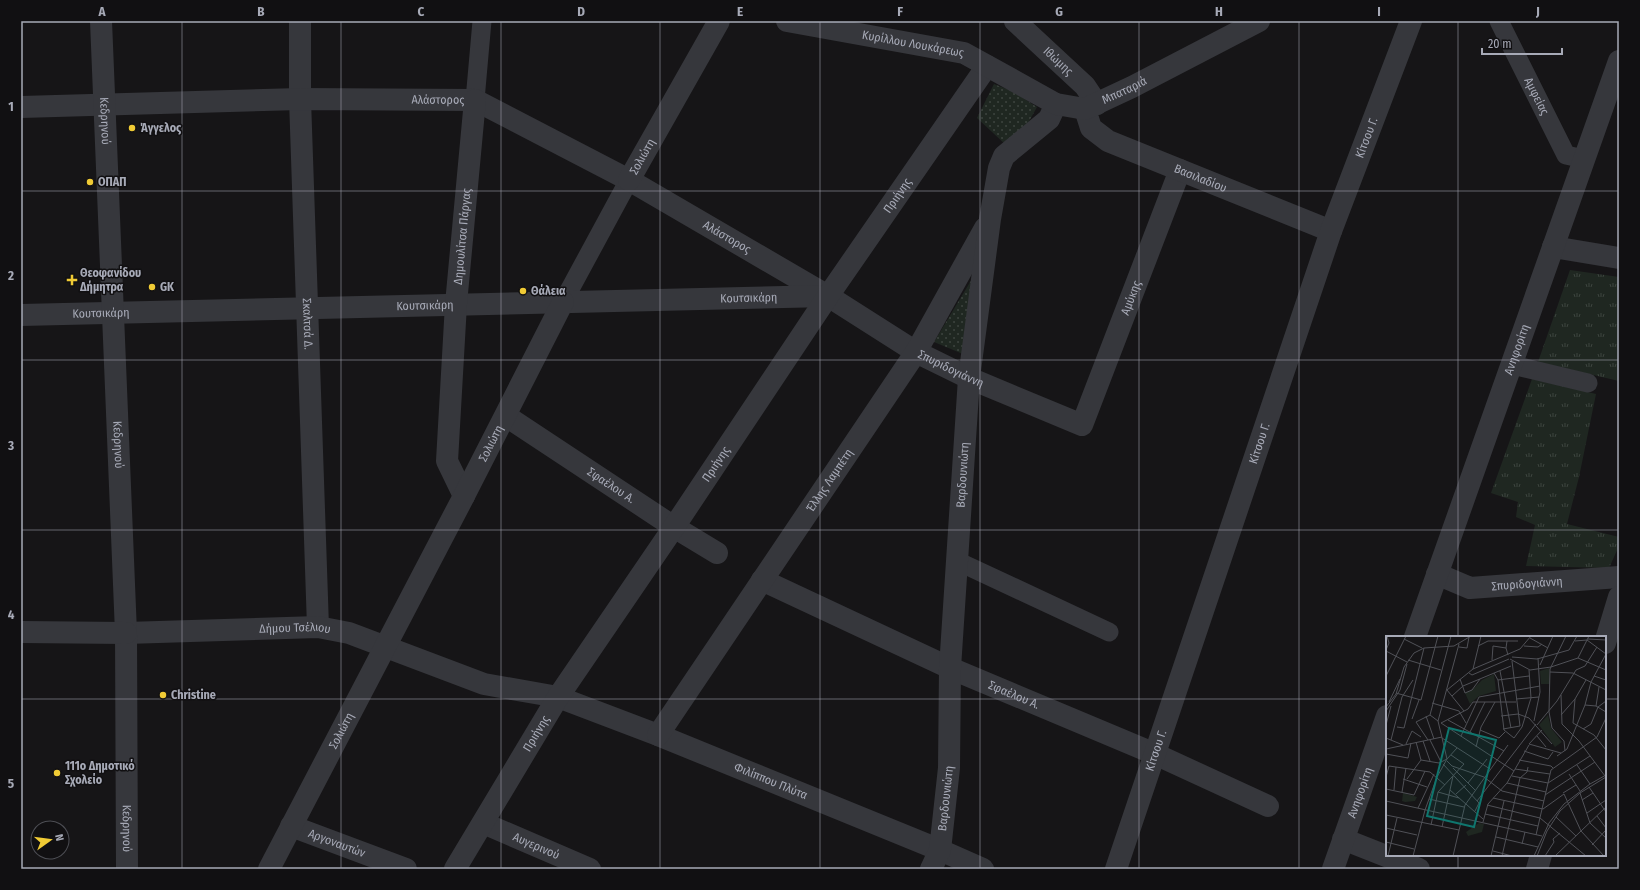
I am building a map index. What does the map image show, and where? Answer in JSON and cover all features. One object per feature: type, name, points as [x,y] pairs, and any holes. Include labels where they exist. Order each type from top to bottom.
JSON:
[{"type":"street","name":"Κεδρηνού","points":[[101,21],[126,632],[127,869]]},
{"type":"street","name":"Σκαλτσά Δ.","points":[[300,21],[300,99],[318,627]]},
{"type":"street","name":"Δημουλίτσα Πάργας","points":[[464,496],[448,461],[456,304],[482,21]]},
{"type":"street","name":"Σολιώτη","points":[[269,869],[506,416],[563,302],[629,180],[719,21]]},
{"type":"street","name":"Κυρίλλου Λουκάρεως","points":[[787,21],[964,53],[987,66]]},
{"type":"street","name":"Ιθώμης","points":[[1015,21],[1085,86],[1091,106]]},
{"type":"street","name":"Μπαταριά","points":[[1091,106],[1259,21]]},
{"type":"street","name":"Κίτσου Γ.","points":[[1116,869],[1331,231],[1411,21]]},
{"type":"street","name":"Αμφείας","points":[[1500,21],[1566,155],[1584,159]]},
{"type":"street","name":"Ανηφορίτη","points":[[1415,636],[1619,61]]},
{"type":"street","points":[[987,66],[1056,104],[1091,106]]},
{"type":"street","name":"Πριήνης","points":[[455,869],[558,697],[674,528],[828,296],[987,66]]},
{"type":"street","name":"Αλάστορος","points":[[21,107],[300,99],[474,100],[629,180],[828,296]]},
{"type":"street","name":"Βαρδουνιώτη","points":[[931,869],[940,850],[950,768],[950,668],[969,378],[990,219],[999,168],[1004,156],[1048,119],[1056,104]]},
{"type":"street","name":"Βασιλαδίου","points":[[1091,106],[1091,128],[1108,141],[1331,231]]},
{"type":"street","name":"Αμύκης","points":[[1082,425],[1180,170]]},
{"type":"street","name":"Έλλης Λαμπέτη","points":[[658,735],[916,352],[990,219]]},
{"type":"street","points":[[1553,247],[1619,258]]},
{"type":"street","name":"Κουτσικάρη","points":[[21,315],[828,296]]},
{"type":"street","name":"Σπυριδογιάννη","points":[[828,296],[916,352],[969,378],[1082,425]]},
{"type":"street","points":[[1512,365],[1588,383]]},
{"type":"street","name":"Σφαέλου Α.","points":[[506,416],[674,528],[717,553]]},
{"type":"street","points":[[957,561],[1109,632]]},
{"type":"street","name":"Σπυριδογιάννη","points":[[1437,574],[1470,588],[1619,577]]},
{"type":"street","name":"Σφαέλου Α.","points":[[762,580],[950,668],[1155,754],[1268,806]]},
{"type":"street","points":[[1606,640],[1619,597]]},
{"type":"street","name":"Δήμου Τσέλιου","points":[[21,632],[126,632],[318,627],[349,633],[484,684],[558,697]]},
{"type":"street","name":"Φιλίππου Πλύτα","points":[[558,697],[658,735],[983,869]]},
{"type":"street","name":"Ανηφορίτη","points":[[1333,869],[1386,719]]},
{"type":"street","name":"Αυγερινού","points":[[483,823],[590,869]]},
{"type":"street","name":"Αργοναυτών","points":[[291,826],[406,869]]},
{"type":"street","points":[[1343,839],[1386,856]]},
{"type":"street","points":[[1386,856],[1419,869]]},
{"type":"street","points":[[1537,869],[1541,856]]},
{"type":"green space","points":[[994,84],[1012,91],[1037,107],[1027,125],[1006,145],[977,118]]},
{"type":"green space","points":[[1570,270],[1619,277],[1619,381],[1538,362]]},
{"type":"green space","points":[[975,274],[963,354],[934,342]]},
{"type":"green space","points":[[1532,379],[1596,394],[1579,477],[1567,524],[1619,537],[1619,546],[1609,568],[1526,566],[1535,525],[1516,517],[1518,502],[1491,493]]},
{"type":"place","name":"Άγγελος","points":[[132,128]]},
{"type":"place","name":"ΟΠΑΠ","points":[[90,182]]},
{"type":"place","name":"Θεοφανίδου Δήμητρα","points":[[72,280]]},
{"type":"place","name":"GK","points":[[152,287]]},
{"type":"place","name":"Θάλεια","points":[[523,291]]},
{"type":"place","name":"Christine","points":[[163,695]]},
{"type":"place","name":"111ο Δημοτικό Σχολείο","points":[[57,773]]}]
